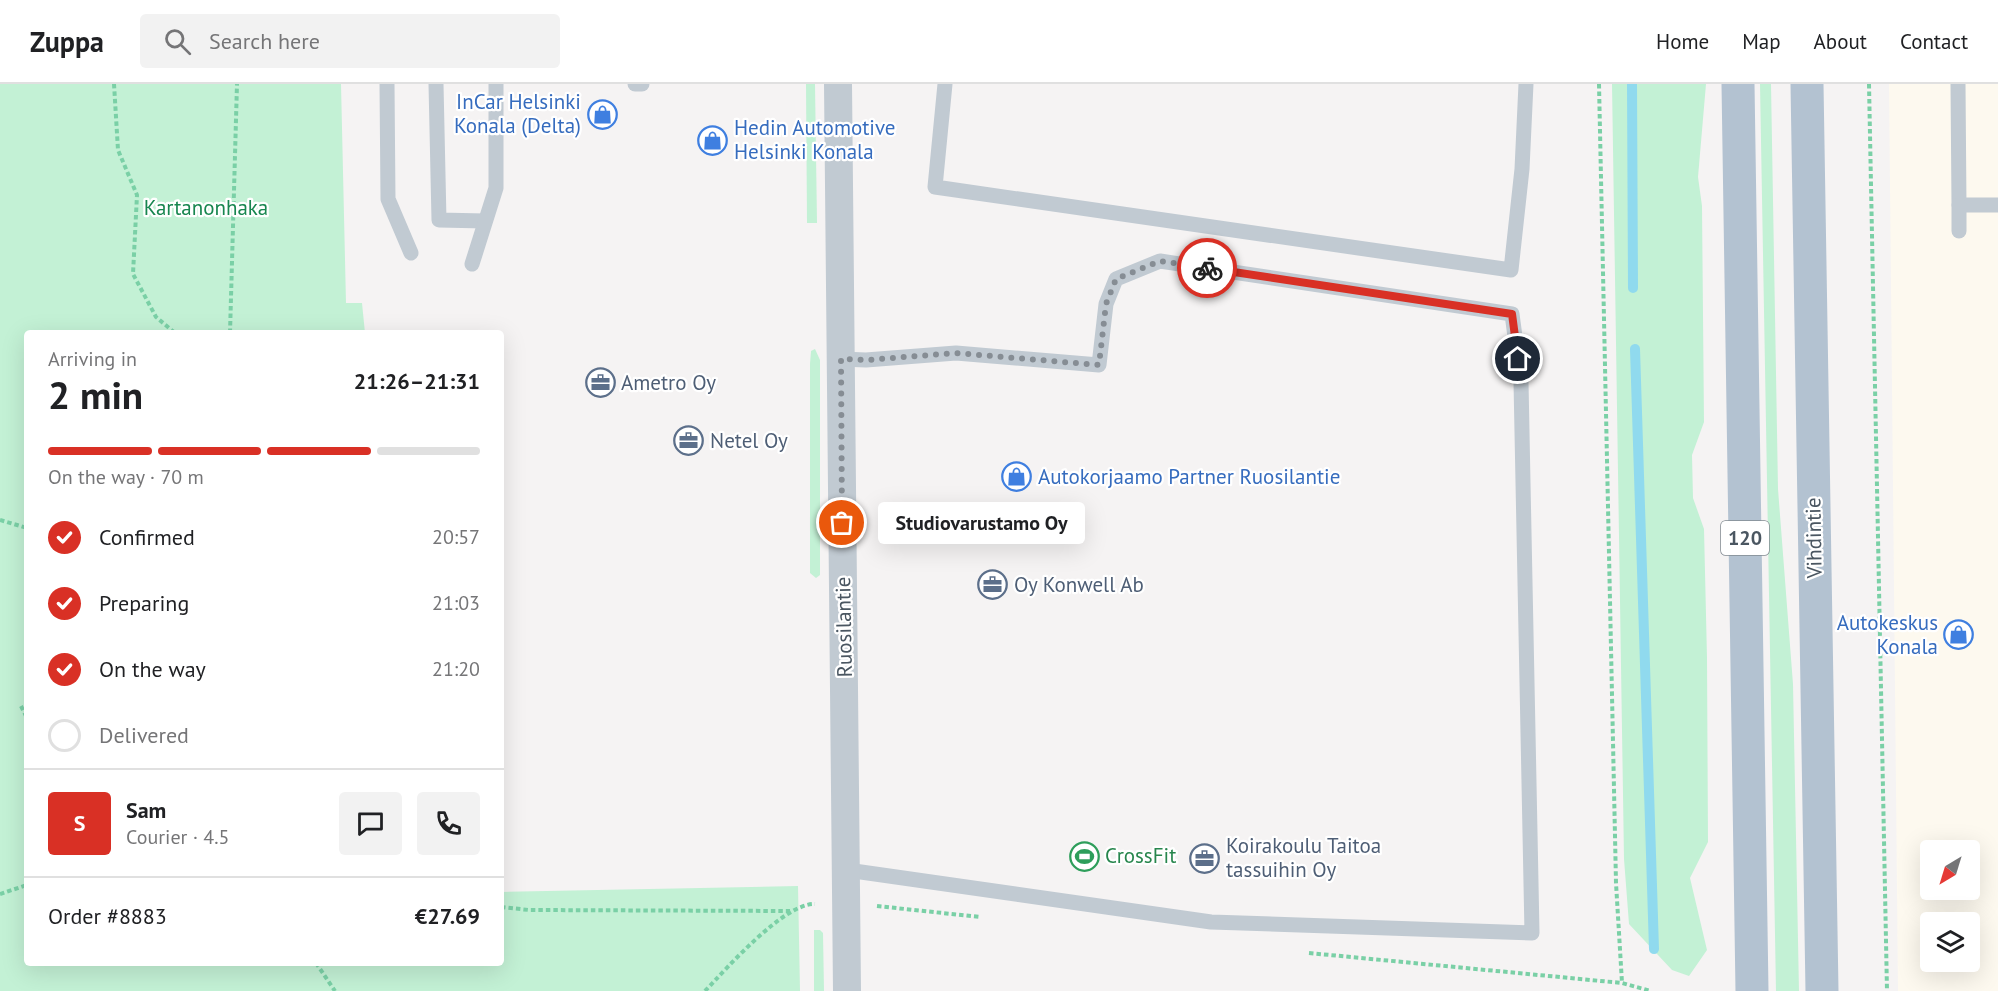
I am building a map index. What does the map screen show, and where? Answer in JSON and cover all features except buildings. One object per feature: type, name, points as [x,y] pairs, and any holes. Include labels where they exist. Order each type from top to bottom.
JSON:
[{"type":"main road","name":"120","points":[[1738,84],[1752,991]]},
{"type":"main road","name":"Vihdintie","points":[[1806,84],[1822,991]]},
{"type":"street","name":"Ruosilantie","points":[[838,84],[847,991]]},
{"type":"lane","points":[[387,84],[388,199],[411,253]]},
{"type":"lane","points":[[436,84],[439,220],[485,221]]},
{"type":"lane","points":[[472,264],[496,188],[496,84]]},
{"type":"lane","points":[[635,84],[642,84]]},
{"type":"lane","points":[[945,84],[935,187],[1511,270],[1522,169],[1526,84]]},
{"type":"lane","points":[[1958,84],[1959,231]]},
{"type":"lane","points":[[1959,205],[1998,205]]},
{"type":"lane","points":[[841,359],[867,360],[956,353],[1099,365],[1106,304],[1116,279],[1160,261],[1512,314],[1521,382],[1532,933],[1211,922],[847,870]]},
{"type":"path","points":[[114,84],[118,150],[137,195],[133,274],[156,317],[171,330]]},
{"type":"path","points":[[230,330],[237,84]]},
{"type":"path","points":[[1599,84],[1616,883],[1622,983],[1651,991]]},
{"type":"path","points":[[1869,84],[1880,741],[1887,991]]},
{"type":"path","points":[[0,520],[24,527]]},
{"type":"path","points":[[21,706],[24,712]]},
{"type":"path","points":[[0,894],[24,886]]},
{"type":"path","points":[[705,991],[756,940],[791,911],[808,904]]},
{"type":"path","points":[[504,907],[529,910],[791,911]]},
{"type":"path","points":[[318,966],[336,991]]},
{"type":"shaded area","points":[[1889,84],[1998,84],[1998,991],[1898,991]]},
{"type":"green space","name":"Kartanonhaka","points":[[0,84],[341,84],[346,303],[362,303],[365,330],[24,330],[24,966],[504,966],[504,892],[798,886],[800,991],[0,991]]},
{"type":"green space","points":[[806,84],[815,84],[817,223],[807,223]]},
{"type":"green space","points":[[1612,84],[1706,84],[1698,177],[1702,206],[1704,422],[1692,455],[1693,498],[1704,529],[1708,842],[1690,878],[1707,950],[1689,976],[1672,970],[1629,924],[1624,859]]},
{"type":"green space","points":[[1760,84],[1771,84],[1778,489],[1793,684],[1799,991],[1776,991]]},
{"type":"green space","points":[[815,349],[820,360],[820,575],[816,578],[810,573],[810,364],[811,351]]},
{"type":"green space","points":[[814,930],[820,930],[823,933],[824,991],[814,991]]},
{"type":"waterway","points":[[1632,84],[1633,288]]},
{"type":"waterway","points":[[1635,349],[1654,949]]},
{"type":"way so far","points":[[842,523],[841,359],[867,360],[956,353],[1099,365],[1106,304],[1116,279],[1160,261],[1207,268]]},
{"type":"place","name":"InCar Helsinki Konala (Delta)","points":[[602,114]]},
{"type":"place","name":"Hedin Automotive Helsinki Konala","points":[[713,140]]},
{"type":"place","name":"Ametro Oy","points":[[600,383]]},
{"type":"place","name":"Netel Oy","points":[[689,441]]},
{"type":"place","name":"Autokorjaamo Partner Ruosilantie","points":[[1017,477]]},
{"type":"place","name":"Studiovarustamo Oy","points":[[842,523]]},
{"type":"place","name":"Oy Konwell Ab","points":[[993,585]]},
{"type":"place","name":"Autokeskus Konala","points":[[1959,635]]},
{"type":"place","name":"CrossFit","points":[[1084,856]]},
{"type":"place","name":"Koirakoulu Taitoa tassuihin Oy","points":[[1205,858]]},
{"type":"route","points":[[1207,268],[1512,314],[1518,359]]}]
